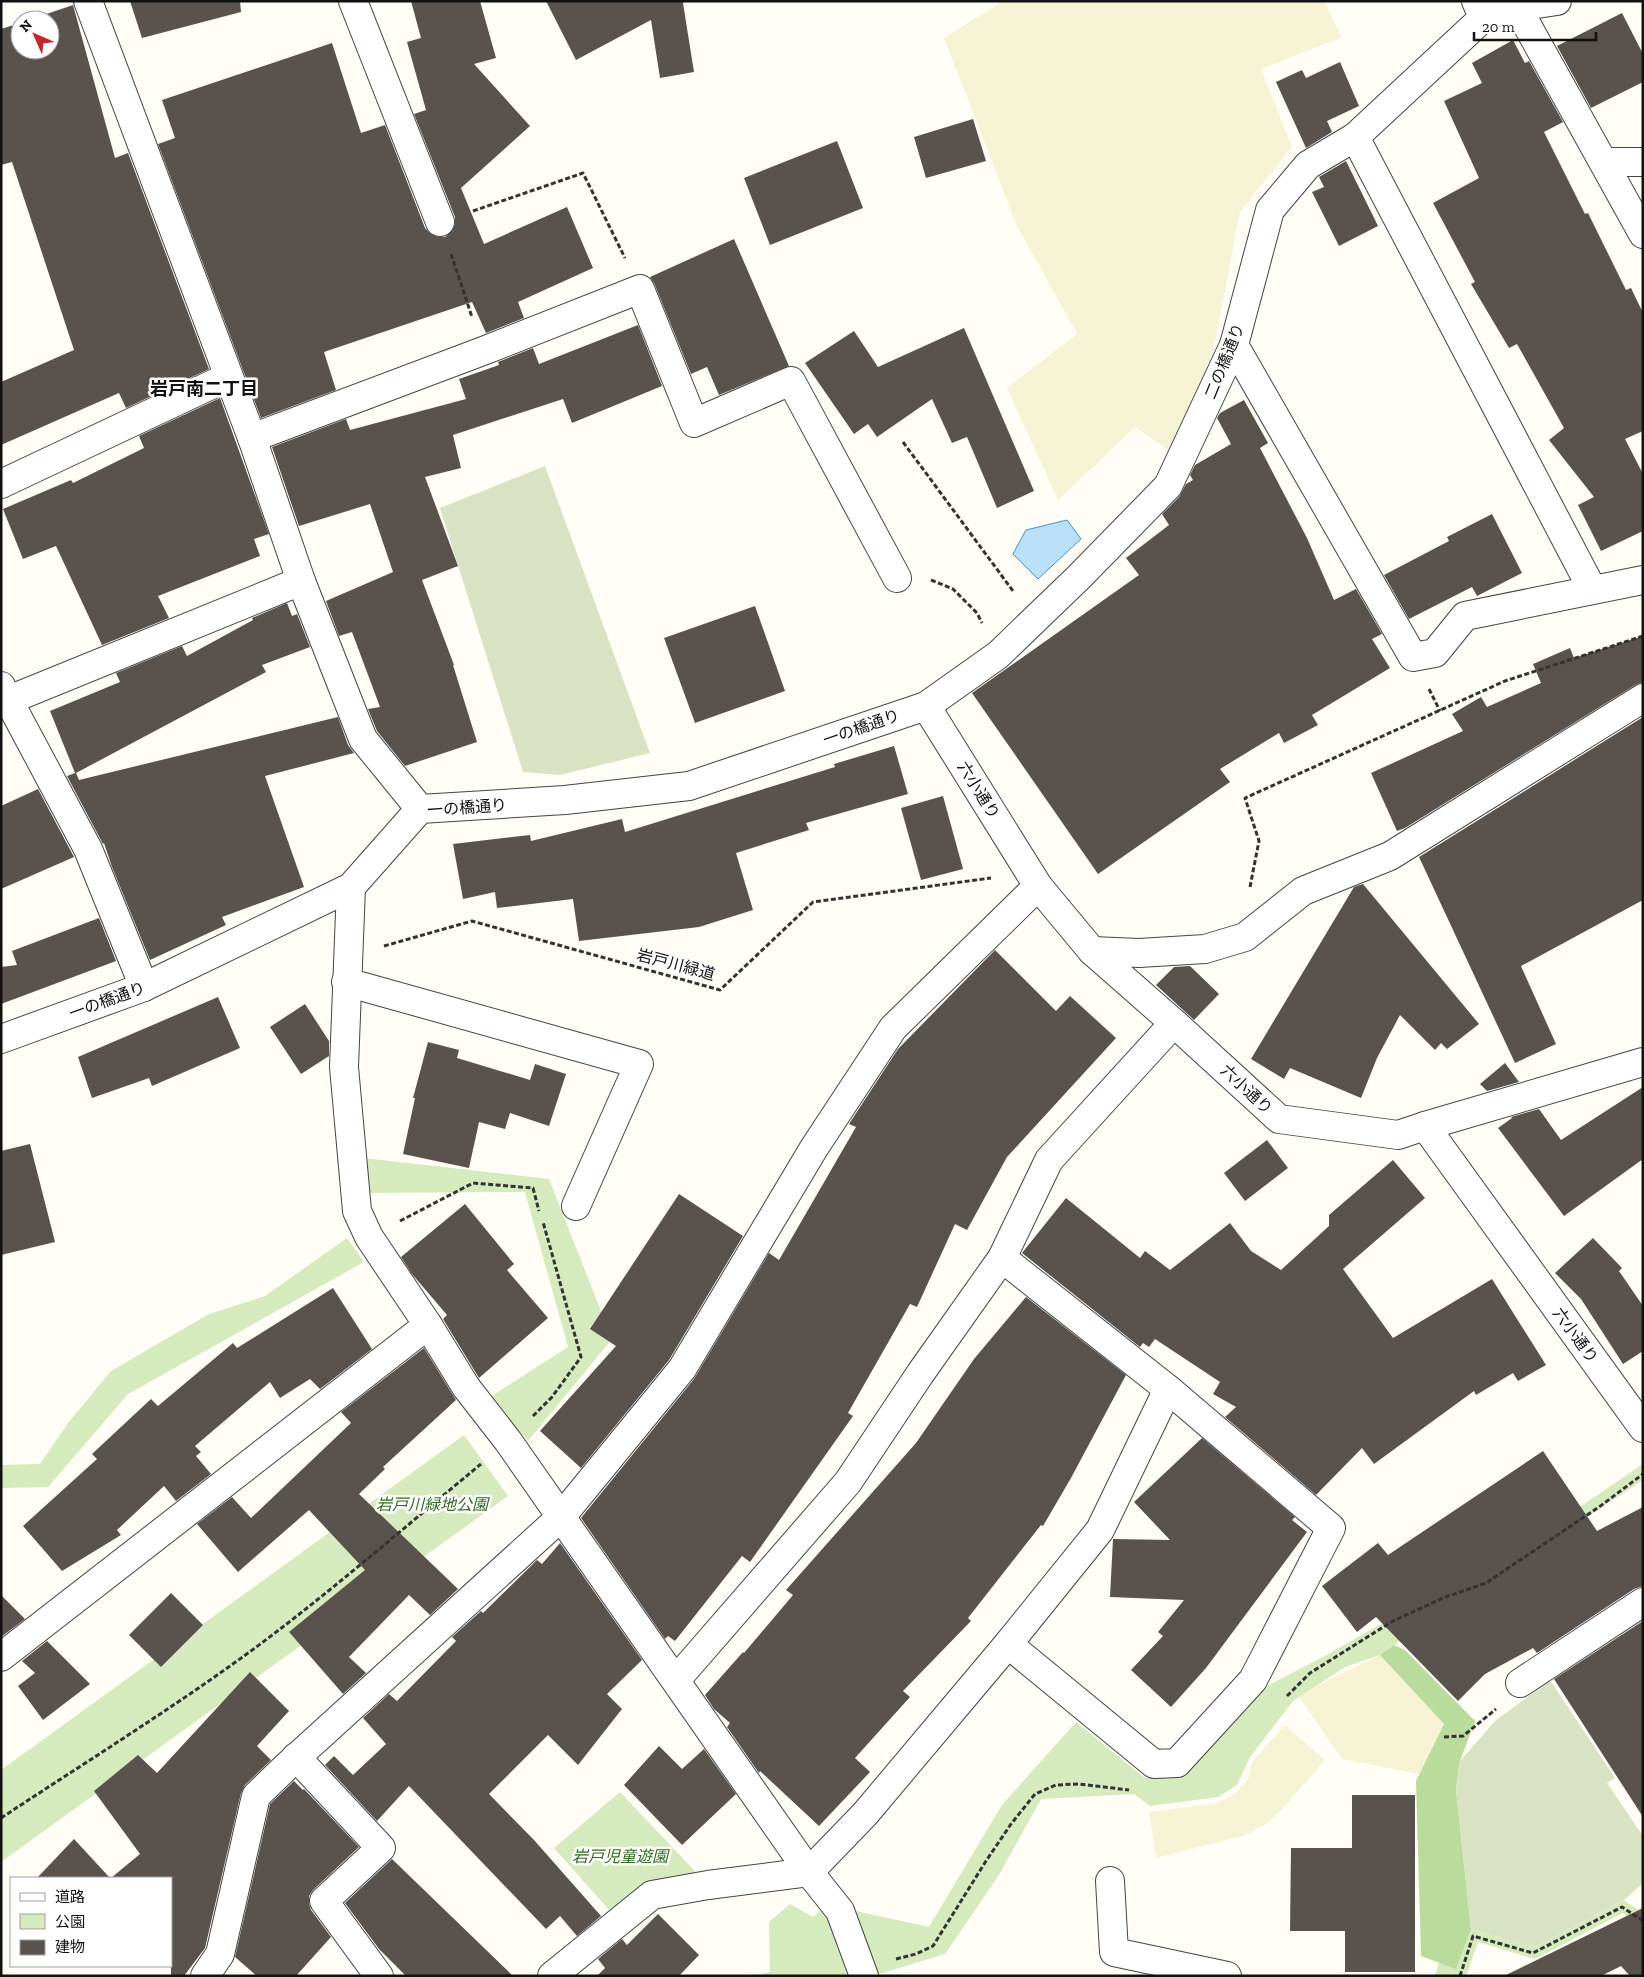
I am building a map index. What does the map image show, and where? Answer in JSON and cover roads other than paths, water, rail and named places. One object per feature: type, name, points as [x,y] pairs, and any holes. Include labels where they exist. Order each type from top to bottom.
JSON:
[{"type":"street","points":[[88,1],[252,438],[301,581],[363,739],[420,809]]},
{"type":"street","points":[[352,1],[440,222]]},
{"type":"street","points":[[1479,10],[1557,1]]},
{"type":"street","points":[[1517,7],[1643,234]]},
{"type":"street","name":"二の橋通り","points":[[926,706],[998,655],[1079,578],[1168,486],[1234,345],[1270,210],[1308,165],[1355,137],[1479,10]]},
{"type":"street","points":[[1355,137],[1592,589]]},
{"type":"street","points":[[1604,162],[1643,162]]},
{"type":"street","points":[[252,438],[483,351],[640,289],[694,423],[791,381],[896,578]]},
{"type":"street","points":[[1234,345],[1412,657],[1435,653],[1465,616],[1643,580]]},
{"type":"street","points":[[1,484],[228,377]]},
{"type":"street","points":[[144,987],[88,849],[5,693],[301,581]]},
{"type":"street","points":[[1092,950],[1139,953],[1205,949],[1244,937],[1303,891],[1390,856],[1643,698]]},
{"type":"street","name":"一の橋通り","points":[[1,1038],[144,987],[351,887],[420,809],[565,800],[689,786],[926,706]]},
{"type":"street","name":"六小通り","points":[[926,706],[1034,880],[1092,950],[1279,1119],[1398,1135],[1425,1126],[1643,1428]]},
{"type":"street","points":[[205,1976],[220,1954],[256,1796],[296,1757],[561,1517],[682,1369],[814,1148],[893,1028],[1034,880]]},
{"type":"street","points":[[351,887],[344,1067],[357,1211],[369,1237],[428,1325],[466,1387],[508,1441],[808,1872],[840,1911],[862,1972]]},
{"type":"street","points":[[347,969],[639,1064],[576,1206]]},
{"type":"street","points":[[676,1680],[848,1482],[920,1374],[1002,1258],[1049,1160],[1174,1023]]},
{"type":"street","points":[[1425,1126],[1643,1062]]},
{"type":"street","points":[[1002,1258],[1168,1389],[1331,1528],[1253,1680],[1177,1763],[1154,1764],[1008,1644]]},
{"type":"street","points":[[1,1657],[428,1325]]},
{"type":"street","points":[[552,1976],[652,1895],[708,1885],[808,1872],[865,1814],[1008,1644],[1100,1530],[1168,1389]]},
{"type":"street","points":[[1520,1683],[1643,1602]]},
{"type":"street","points":[[296,1757],[381,1848],[324,1901],[379,1976]]},
{"type":"street","points":[[1110,1881],[1114,1952],[1227,1976]]},
{"type":"water","points":[[1067,520],[1081,539],[1038,579],[1013,554],[1026,530]]},
{"type":"district","name":"岩戸南二丁目","points":[[204,389]]},
{"type":"park label","name":"岩戸川緑地公園","points":[[432,1504]]},
{"type":"park label","name":"岩戸児童遊園","points":[[620,1856]]}]
